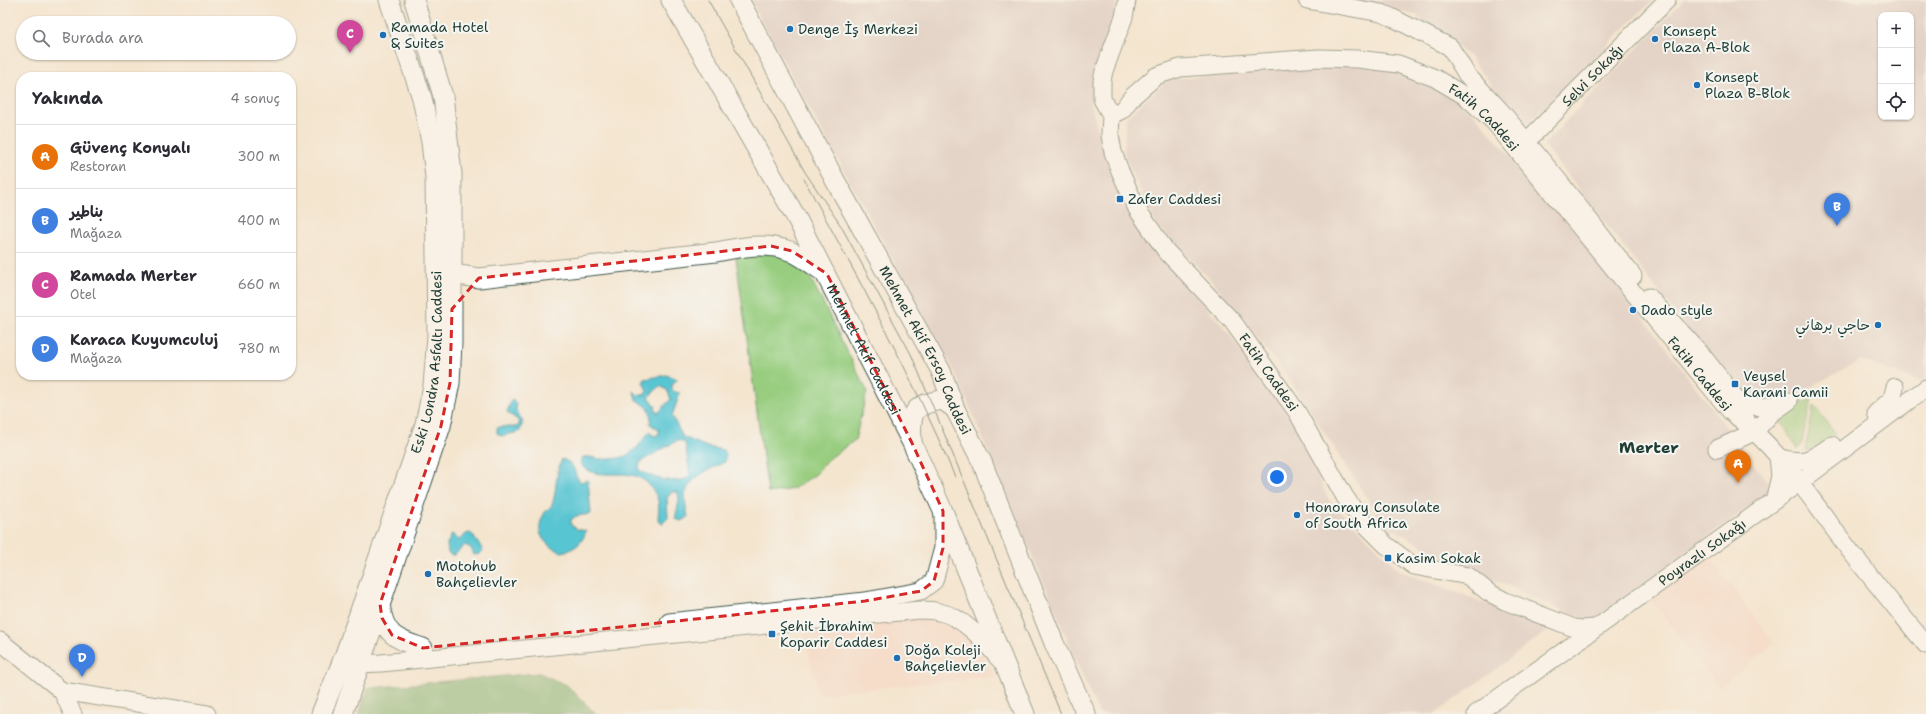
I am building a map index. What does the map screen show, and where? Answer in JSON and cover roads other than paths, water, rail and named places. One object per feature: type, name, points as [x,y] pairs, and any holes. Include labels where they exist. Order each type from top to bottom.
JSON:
[{"type":"main road","name":"Eski Londra Asfaltı Caddesi","points":[[343,714],[356,658],[425,424],[433,386],[452,174],[443,96],[414,0]]},
{"type":"main road","name":"Mehmet Akif Caddesi","points":[[671,0],[796,217],[912,443],[942,511],[1025,714]]},
{"type":"main road","name":"Mehmet Akif Ersoy Caddesi","points":[[739,0],[836,182],[941,371],[955,409],[982,462],[1054,644],[1086,714]]},
{"type":"main road","name":"Fatih Caddesi","points":[[1127,0],[1124,18],[1102,81],[1102,99],[1111,115],[1110,135],[1113,152],[1137,209],[1166,251],[1233,322],[1297,412],[1345,497],[1362,521],[1386,545],[1414,566],[1468,576],[1488,592],[1505,601],[1568,626],[1583,629],[1595,628]]},
{"type":"main road","name":"Fatih Caddesi","points":[[1307,0],[1386,15],[1450,47],[1467,74],[1522,146],[1731,412],[1752,429],[1800,482],[1851,552],[1926,645]]},
{"type":"main road","name":"Selvi Sokağı","points":[[1522,146],[1667,0]]},
{"type":"main road","name":"Eski Londra Asfaltı Caddesi","points":[[321,714],[356,658],[380,604],[441,426],[450,383],[452,309],[444,270],[431,142],[422,98],[391,4]]},
{"type":"main road","name":"Fatih Caddesi","points":[[1111,115],[1122,110],[1132,97],[1156,76],[1180,68],[1319,58],[1358,59],[1398,64],[1435,78],[1465,96],[1522,146],[1647,294],[1702,355],[1741,405],[1752,429]]},
{"type":"main road","points":[[444,270],[479,278],[716,252],[739,248],[771,246],[792,251],[826,274]]},
{"type":"main road","points":[[452,309],[479,278]]},
{"type":"main road","points":[[1774,500],[1780,476],[1778,457],[1795,462],[1820,454],[1888,403],[1892,399],[1895,387]]},
{"type":"main road","name":"Poyrazlı Sokağı","points":[[1476,714],[1800,482],[1926,388]]},
{"type":"main road","points":[[912,443],[911,422],[914,413],[923,404],[943,400],[955,409]]},
{"type":"main road","points":[[1717,449],[1752,429],[1789,401],[1764,408],[1741,405]]},
{"type":"main road","points":[[356,658],[423,648],[759,613],[865,600],[921,591],[934,581],[943,548],[942,511]]},
{"type":"main road","points":[[380,604],[382,618],[392,635],[404,642],[423,648]]},
{"type":"main road","points":[[356,658],[920,610],[941,612],[966,624],[985,641],[1005,667],[1013,714]]},
{"type":"main road","points":[[1567,648],[1572,638],[1571,630],[1568,626]]},
{"type":"main road","points":[[0,641],[62,691],[74,714]]},
{"type":"main road","points":[[62,691],[207,714]]},
{"type":"water","points":[[666,375],[678,379],[674,382],[671,388],[675,392],[680,393],[672,416],[683,437],[707,447],[723,450],[726,454],[725,462],[700,475],[690,485],[686,491],[685,498],[688,517],[681,521],[675,519],[679,501],[678,492],[672,492],[667,498],[668,518],[662,524],[658,520],[659,505],[656,494],[642,479],[624,474],[595,473],[587,470],[580,463],[583,457],[611,459],[625,456],[635,450],[649,432],[654,436],[659,434],[659,430],[650,424],[651,415],[649,409],[644,404],[636,400],[634,391],[638,395],[644,395],[647,391],[643,382],[645,379]],"holes":[[[660,386],[667,390],[671,399],[658,413],[655,409],[656,406],[649,397]],[[678,440],[685,442],[690,476],[685,479],[672,481],[657,478],[639,470],[640,462]]]},
{"type":"water","points":[[513,400],[516,404],[517,412],[522,420],[521,427],[519,432],[501,436],[497,433],[497,428],[519,426],[519,421],[507,412],[511,401]]},
{"type":"water","points":[[562,459],[571,464],[581,482],[588,480],[591,514],[576,516],[571,520],[571,525],[577,529],[586,531],[580,543],[571,549],[562,552],[550,546],[542,538],[540,527],[544,514],[553,502],[558,470]]},
{"type":"water","points":[[470,533],[474,536],[483,550],[480,554],[474,555],[471,548],[465,545],[455,555],[448,553],[447,544],[452,534],[459,540],[466,534]]},
{"type":"tram line","points":[[708,0],[805,172],[841,226],[911,354],[1061,714]]},
{"type":"tram line","points":[[804,179],[864,289],[902,363],[921,401],[955,477]]},
{"type":"place","name":"Denge İş Merkezi","points":[[790,29]]},
{"type":"place","name":"Ramada Hotel & Suites","points":[[383,35]]},
{"type":"place","name":"Konsept Plaza A-Blok","points":[[1655,39]]},
{"type":"place","name":"Ramada Merter","points":[[350,53]]},
{"type":"place","name":"Konsept Plaza B-Blok","points":[[1697,85]]},
{"type":"place","name":"Zafer Caddesi","points":[[1120,199]]},
{"type":"place","name":"بناطير","points":[[1837,226]]},
{"type":"place","name":"Dado style","points":[[1633,310]]},
{"type":"place","name":"حاجي برهاني","points":[[1878,325]]},
{"type":"place","name":"Veysel Karani Camii","points":[[1735,384]]},
{"type":"place","name":"Güvenç Konyalı","points":[[1738,483]]},
{"type":"place","name":"Honorary Consulate of South Africa","points":[[1297,515]]},
{"type":"place","name":"Kasim Sokak","points":[[1388,558]]},
{"type":"place","name":"Motohub Bahçelievler","points":[[428,574]]},
{"type":"place","name":"Şehit İbrahim Koparir Caddesi","points":[[772,634]]},
{"type":"place","name":"Doğa Koleji Bahçelievler","points":[[897,658]]},
{"type":"place","name":"Karaca Kuyumculuj","points":[[82,677]]},
{"type":"district","name":"Merter","points":[[1649,447]]}]
